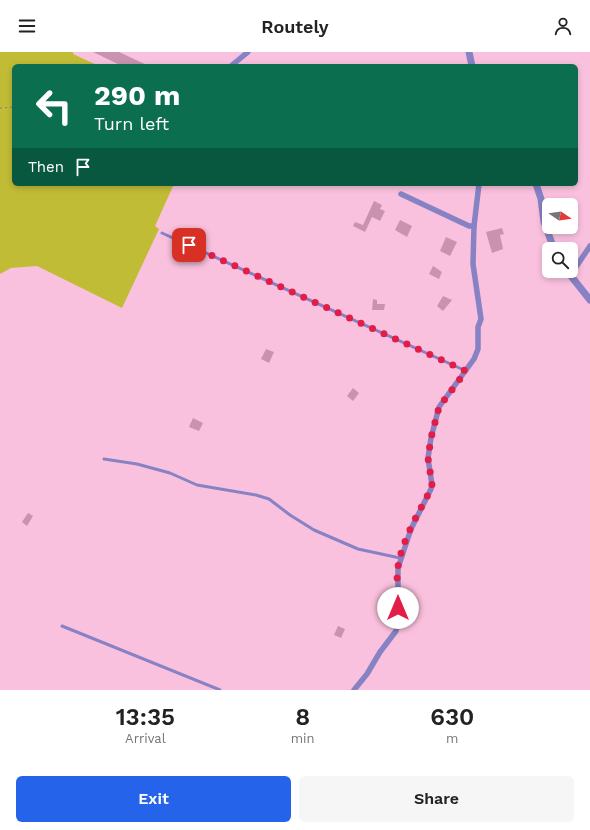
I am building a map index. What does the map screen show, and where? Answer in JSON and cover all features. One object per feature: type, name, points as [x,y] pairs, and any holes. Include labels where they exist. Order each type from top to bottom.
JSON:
[{"type":"street","points":[[233,64],[248,52]]},
{"type":"street","points":[[469,52],[472,64]]},
{"type":"street","points":[[354,690],[367,674],[380,652],[396,631],[398,622],[398,568],[400,558],[411,529],[431,489],[432,484],[428,458],[431,438],[439,407],[466,371],[474,359],[478,349],[478,328],[481,319],[473,264],[474,226],[479,186]]},
{"type":"street","points":[[537,186],[541,199],[544,222],[551,242]]},
{"type":"street","points":[[401,194],[469,226],[474,226]]},
{"type":"street","points":[[578,261],[590,246]]},
{"type":"street","points":[[571,278],[590,300]]},
{"type":"lane","points":[[162,233],[466,371]]},
{"type":"lane","points":[[104,459],[137,464],[170,473],[197,485],[256,495],[269,499],[290,515],[314,530],[358,549],[400,558]]},
{"type":"lane","points":[[62,626],[220,690]]},
{"type":"path","points":[[0,108],[12,107]]},
{"type":"shaded area","points":[[0,52],[73,52],[73,54],[95,64],[12,64],[12,186],[173,186],[155,226],[159,229],[122,308],[37,266],[11,268],[0,274]]},
{"type":"building","points":[[93,52],[119,52],[145,64],[118,64]]},
{"type":"building","points":[[374,201],[382,205],[380,209],[385,211],[380,221],[372,217],[365,232],[353,226],[355,222],[363,225]]},
{"type":"building","points":[[400,220],[412,226],[407,237],[395,230]]},
{"type":"building","points":[[502,228],[504,234],[500,235],[503,249],[492,253],[486,232]]},
{"type":"building","points":[[446,237],[457,242],[450,256],[440,251]]},
{"type":"building","points":[[433,266],[442,272],[439,279],[429,274]]},
{"type":"building","points":[[443,296],[452,300],[443,311],[437,306]]},
{"type":"building","points":[[373,299],[377,300],[377,304],[385,304],[384,310],[372,310]]},
{"type":"building","points":[[266,349],[274,352],[269,363],[261,359]]},
{"type":"building","points":[[353,388],[359,393],[353,401],[347,396]]},
{"type":"building","points":[[193,418],[203,423],[199,431],[189,427]]},
{"type":"building","points":[[28,513],[33,516],[27,526],[22,522]]},
{"type":"building","points":[[338,626],[345,629],[341,638],[334,635]]},
{"type":"route","points":[[189,245],[309,301],[466,371],[439,407],[431,438],[428,458],[432,484],[431,489],[411,529],[400,558],[398,568],[398,608]]}]
